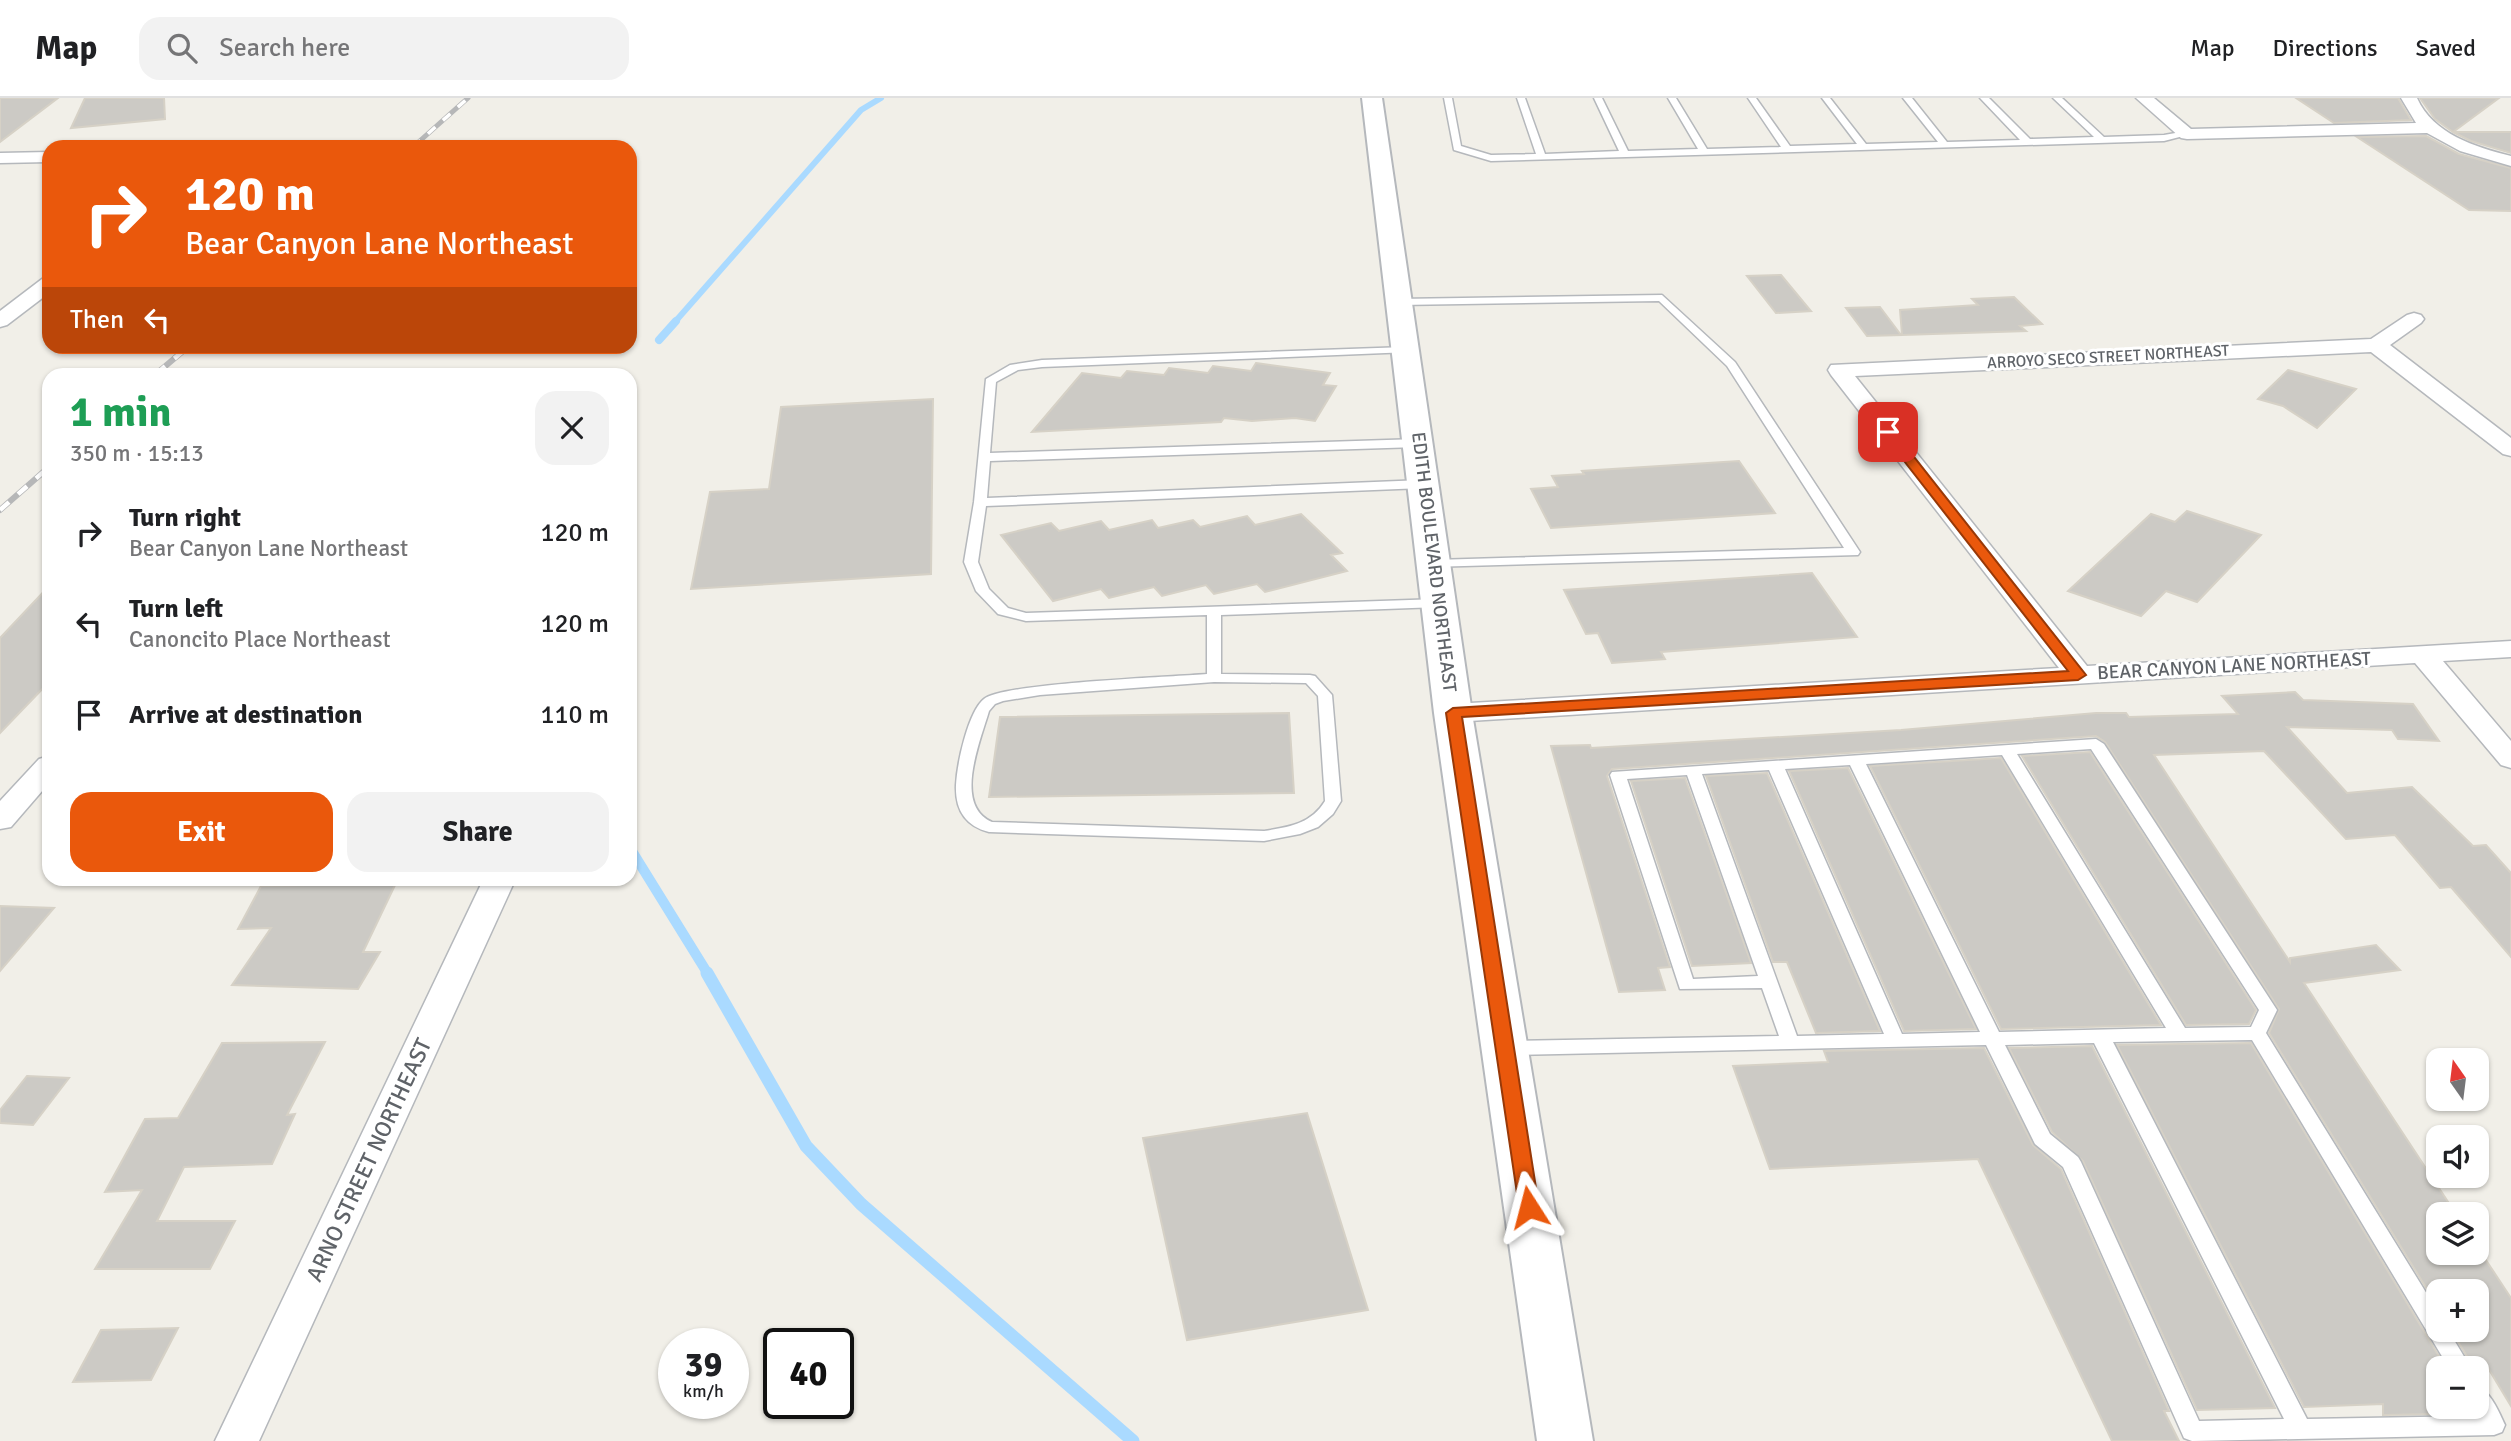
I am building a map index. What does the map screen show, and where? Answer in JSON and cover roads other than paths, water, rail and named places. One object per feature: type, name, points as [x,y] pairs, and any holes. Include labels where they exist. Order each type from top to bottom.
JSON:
[{"type":"street","name":"EDITH BOULEVARD NORTHEAST","points":[[1372,98],[1453,713],[1565,1441]]},
{"type":"street","points":[[2144,98],[2187,134],[2429,128]]},
{"type":"street","points":[[2409,98],[2415,117],[2429,128],[2507,162]]},
{"type":"street","points":[[0,158],[42,157]]},
{"type":"street","points":[[0,321],[42,288]]},
{"type":"street","points":[[2414,319],[2376,345],[2511,449]]},
{"type":"street","name":"ARROYO SECO STREET NORTHEAST","points":[[2078,675],[1839,370],[2376,345]]},
{"type":"street","name":"BEAR CANYON LANE NORTHEAST","points":[[1453,713],[2511,649]]},
{"type":"street","points":[[2423,654],[2511,759]]},
{"type":"street","points":[[0,820],[42,773]]},
{"type":"street","name":"ARNO STREET NORTHEAST","points":[[237,1441],[496,886]]},
{"type":"lane","points":[[1448,98],[1457,148],[1491,158],[2164,138],[2187,134]]},
{"type":"lane","points":[[1521,98],[1541,156]]},
{"type":"lane","points":[[1598,98],[1625,154]]},
{"type":"lane","points":[[1672,98],[1704,152]]},
{"type":"lane","points":[[1752,98],[1787,149]]},
{"type":"lane","points":[[1826,98],[1864,147]]},
{"type":"lane","points":[[1907,98],[1945,145]]},
{"type":"lane","points":[[1984,98],[2028,142]]},
{"type":"lane","points":[[2057,98],[2102,140]]},
{"type":"lane","points":[[1399,302],[1662,298],[1731,364],[1853,552],[1437,584],[1214,611],[1026,617],[1003,611],[983,591],[971,562],[980,502],[990,381],[1001,371],[1026,365],[1061,362],[1406,350]]},
{"type":"lane","points":[[984,457],[1418,443]]},
{"type":"lane","points":[[980,502],[1423,484]]},
{"type":"lane","points":[[1214,611],[1214,678]]},
{"type":"lane","points":[[1214,678],[1298,678],[1310,680],[1320,687],[1325,695],[1333,801],[1326,815],[1306,829],[1250,835],[989,827],[973,819],[964,804],[962,785],[982,710],[990,701],[1040,691],[1214,678]]},
{"type":"lane","points":[[1769,982],[1686,985],[1618,775],[2096,744],[2269,1010],[2257,1033]]},
{"type":"lane","points":[[2006,749],[2179,1034]]},
{"type":"lane","points":[[1856,760],[2042,1139],[2071,1162],[2192,1430],[2494,1425],[2489,1417]]},
{"type":"lane","points":[[1775,765],[1896,1040]]},
{"type":"lane","points":[[1693,770],[1790,1042]]},
{"type":"lane","points":[[1505,1048],[2257,1033]]},
{"type":"lane","points":[[2257,1033],[2453,1356]]},
{"type":"lane","points":[[2100,1036],[2300,1428]]},
{"type":"waterway","points":[[674,323],[861,110],[881,98]]},
{"type":"waterway","points":[[659,340],[676,321]]},
{"type":"waterway","points":[[637,859],[708,974]]},
{"type":"waterway","points":[[707,973],[806,1146],[861,1204],[1133,1441]]},
{"type":"railway","points":[[421,140],[468,98]]},
{"type":"railway","points":[[163,368],[180,354]]},
{"type":"railway","points":[[0,510],[42,473]]}]
